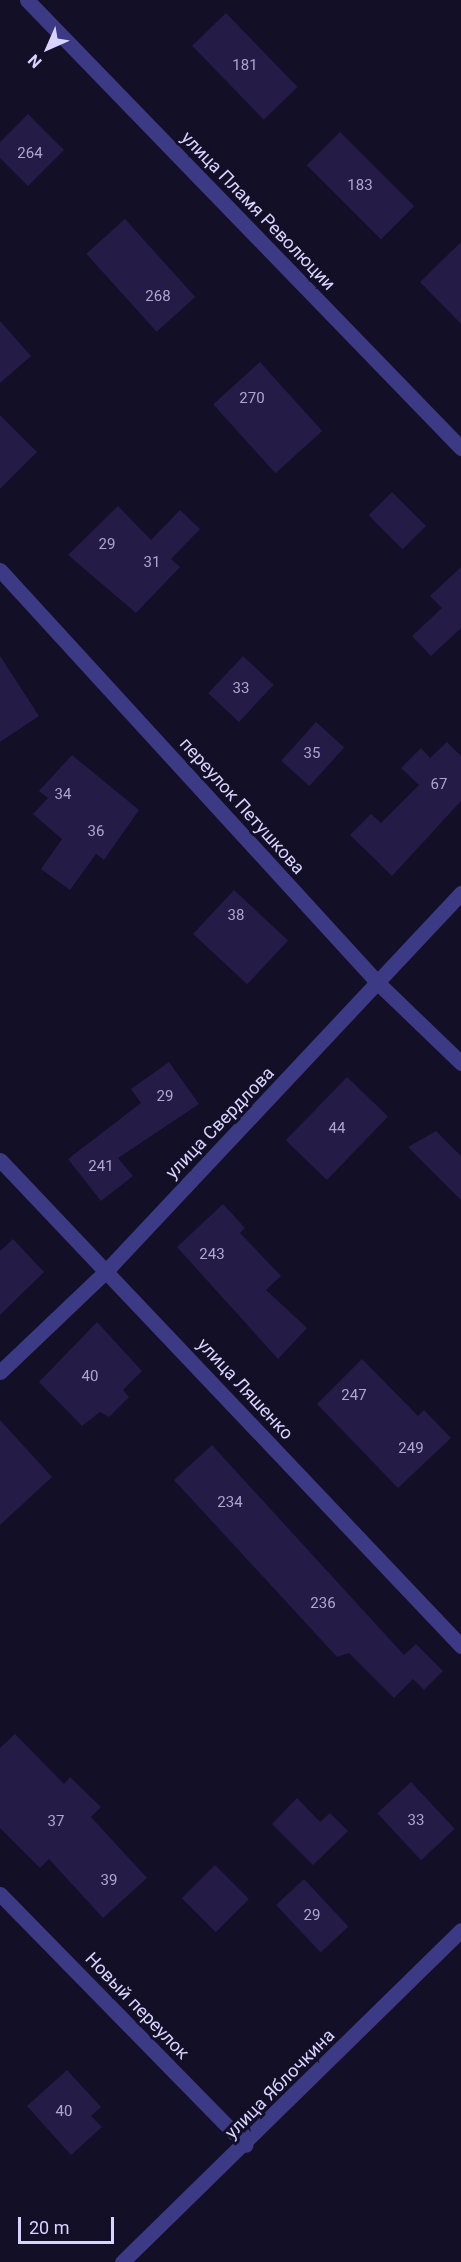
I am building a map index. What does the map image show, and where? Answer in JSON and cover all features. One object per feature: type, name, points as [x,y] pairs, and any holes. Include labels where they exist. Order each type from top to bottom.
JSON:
[{"type":"street","name":"улица Пламя Революции","points":[[27,0],[461,448]]},
{"type":"street","name":"переулок Петушкова","points":[[0,570],[379,984],[461,1063]]},
{"type":"street","name":"улица Свердлова","points":[[0,1372],[106,1270],[379,984],[461,893]]},
{"type":"street","name":"улица Ляшенко","points":[[0,1160],[461,1646]]},
{"type":"street","name":"Новый переулок","points":[[0,1894],[246,2145]]},
{"type":"street","name":"улица Яблочкина","points":[[122,2262],[246,2145],[461,1930]]},
{"type":"building","points":[[226,13],[298,87],[264,120],[192,46]]},
{"type":"building","points":[[28,114],[64,150],[28,186],[0,158],[0,142]]},
{"type":"building","points":[[340,132],[414,206],[381,239],[307,165]]},
{"type":"building","points":[[125,219],[195,297],[157,332],[86,254]]},
{"type":"building","points":[[461,242],[461,324],[420,282]]},
{"type":"building","points":[[0,321],[31,356],[0,383]]},
{"type":"building","points":[[260,362],[322,431],[275,473],[213,404]]},
{"type":"building","points":[[0,415],[37,452],[0,489]]},
{"type":"building","points":[[392,492],[426,526],[403,549],[369,515]]},
{"type":"building","points":[[118,506],[151,540],[180,510],[200,529],[171,559],[180,567],[136,613],[68,555]]},
{"type":"building","points":[[461,567],[461,628],[431,656],[412,636],[442,608],[430,596]]},
{"type":"building","points":[[0,656],[39,716],[0,742]]},
{"type":"building","points":[[243,656],[274,685],[239,722],[208,693]]},
{"type":"building","points":[[316,722],[344,747],[309,786],[281,761]]},
{"type":"building","points":[[447,742],[461,756],[461,801],[392,876],[350,835],[371,814],[381,823],[419,785],[401,768],[421,748],[430,758]]},
{"type":"building","points":[[72,755],[139,810],[104,860],[96,854],[70,890],[41,869],[62,839],[33,814],[48,798],[39,791]]},
{"type":"building","points":[[234,890],[288,940],[247,984],[193,934]]},
{"type":"building","points":[[169,1062],[199,1104],[118,1158],[133,1176],[101,1201],[68,1159],[141,1103],[131,1089]]},
{"type":"building","points":[[347,1077],[388,1117],[327,1180],[286,1140]]},
{"type":"building","points":[[436,1131],[461,1156],[461,1200],[408,1147]]},
{"type":"building","points":[[223,1204],[245,1228],[240,1233],[281,1276],[266,1290],[307,1328],[278,1359],[177,1247]]},
{"type":"building","points":[[13,1239],[44,1272],[0,1315],[0,1251]]},
{"type":"building","points":[[97,1322],[142,1371],[123,1390],[129,1397],[109,1417],[100,1412],[82,1426],[39,1382]]},
{"type":"building","points":[[362,1359],[418,1416],[424,1410],[451,1438],[398,1488],[317,1404]]},
{"type":"building","points":[[0,1420],[52,1477],[0,1525]]},
{"type":"building","points":[[212,1445],[404,1655],[416,1644],[443,1671],[424,1690],[413,1679],[394,1698],[349,1653],[337,1657],[174,1480]]},
{"type":"building","points":[[15,1734],[64,1784],[70,1777],[101,1807],[91,1817],[147,1878],[103,1918],[49,1859],[40,1868],[0,1828],[0,1748]]},
{"type":"building","points":[[411,1782],[455,1829],[421,1860],[377,1813]]},
{"type":"building","points":[[297,1798],[320,1822],[330,1813],[348,1831],[313,1865],[272,1824]]},
{"type":"building","points":[[215,1865],[249,1899],[216,1932],[182,1898]]},
{"type":"building","points":[[304,1879],[348,1927],[321,1952],[276,1905]]},
{"type":"building","points":[[67,2070],[101,2107],[91,2116],[102,2127],[71,2155],[27,2106]]}]
